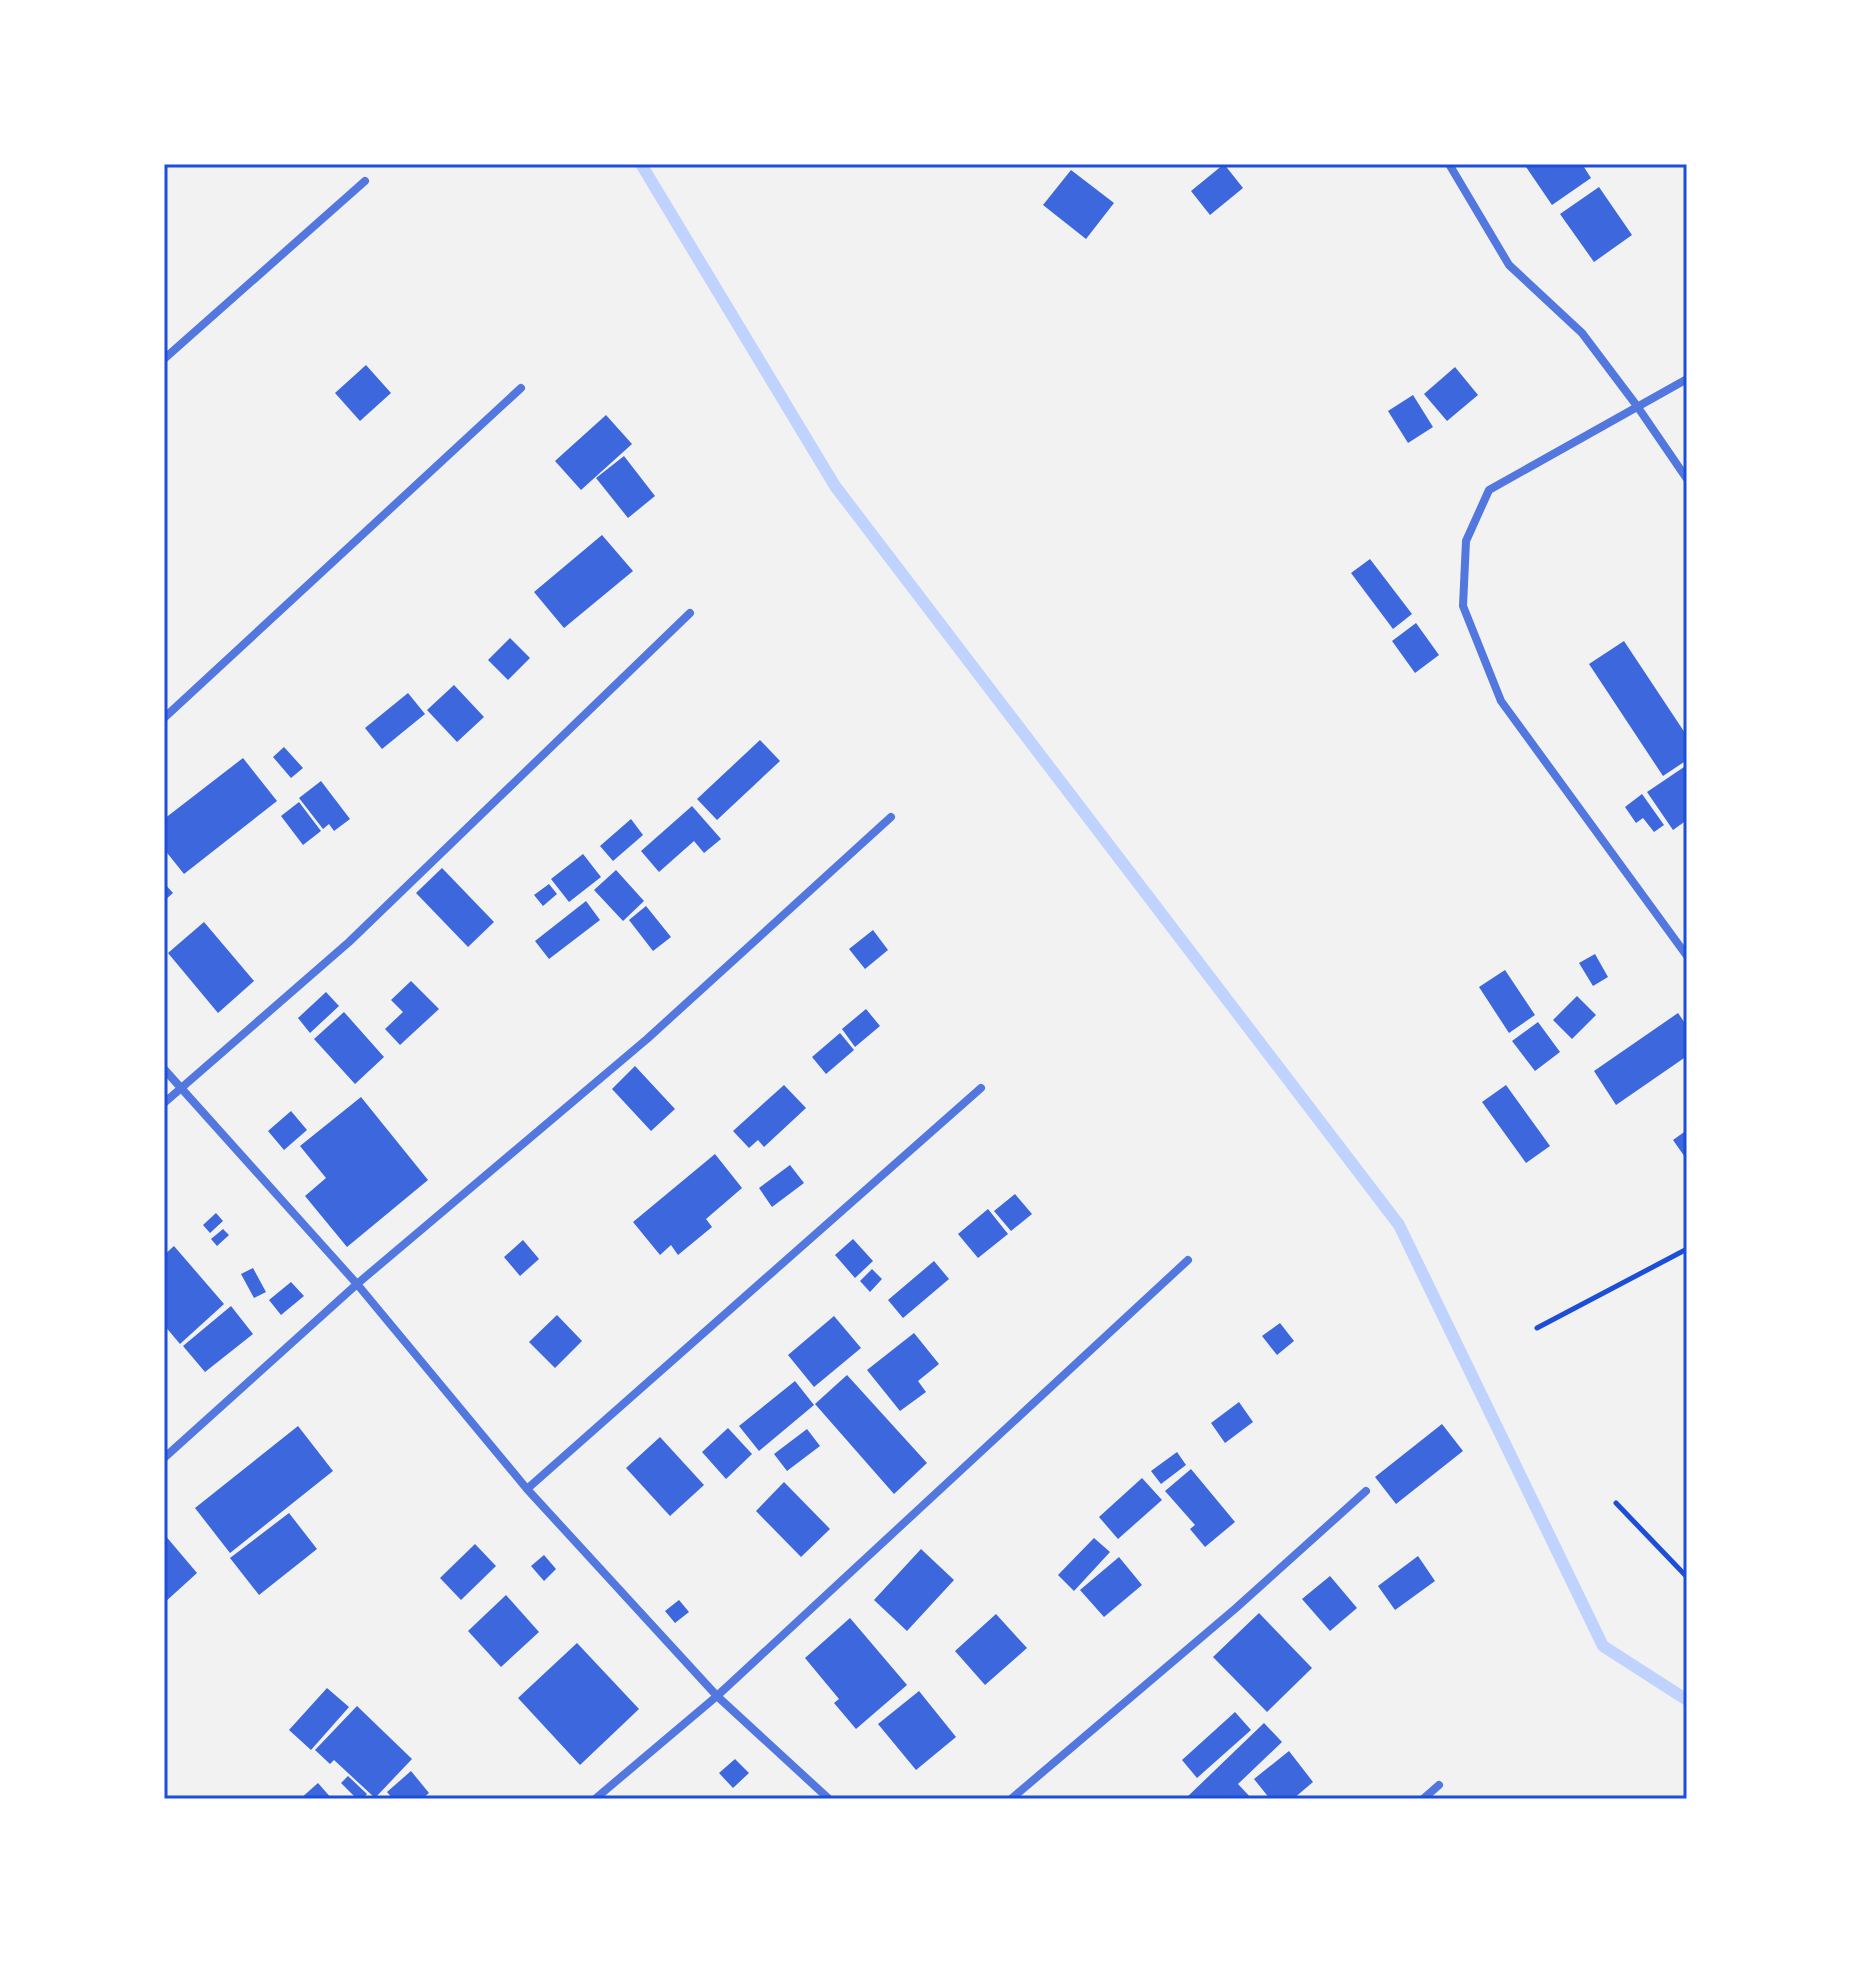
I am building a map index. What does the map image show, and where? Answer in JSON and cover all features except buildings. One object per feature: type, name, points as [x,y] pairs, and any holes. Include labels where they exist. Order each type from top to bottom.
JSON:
[{"type":"street","points":[[1449,164],[1509,265],[1582,333],[1687,479]]},
{"type":"street","points":[[164,359],[365,181]]},
{"type":"street","points":[[1687,379],[1489,490],[1466,541],[1463,606],[1501,701],[1687,956]]},
{"type":"street","points":[[164,718],[521,388]]},
{"type":"street","points":[[164,1103],[349,942],[690,613]]},
{"type":"street","points":[[164,1458],[357,1284],[647,1039],[891,817]]},
{"type":"street","points":[[164,1069],[357,1284],[527,1489],[717,1696],[829,1799]]},
{"type":"street","points":[[527,1489],[981,1088]]},
{"type":"street","points":[[595,1799],[717,1696],[1188,1260]]},
{"type":"street","points":[[1011,1799],[1236,1608],[1366,1491]]},
{"type":"street","points":[[1423,1799],[1439,1785]]},
{"type":"path","points":[[1537,1328],[1687,1249]]},
{"type":"path","points":[[1616,1503],[1687,1577]]},
{"type":"waterway","points":[[641,164],[835,486],[1399,1225],[1603,1646],[1687,1700]]}]
